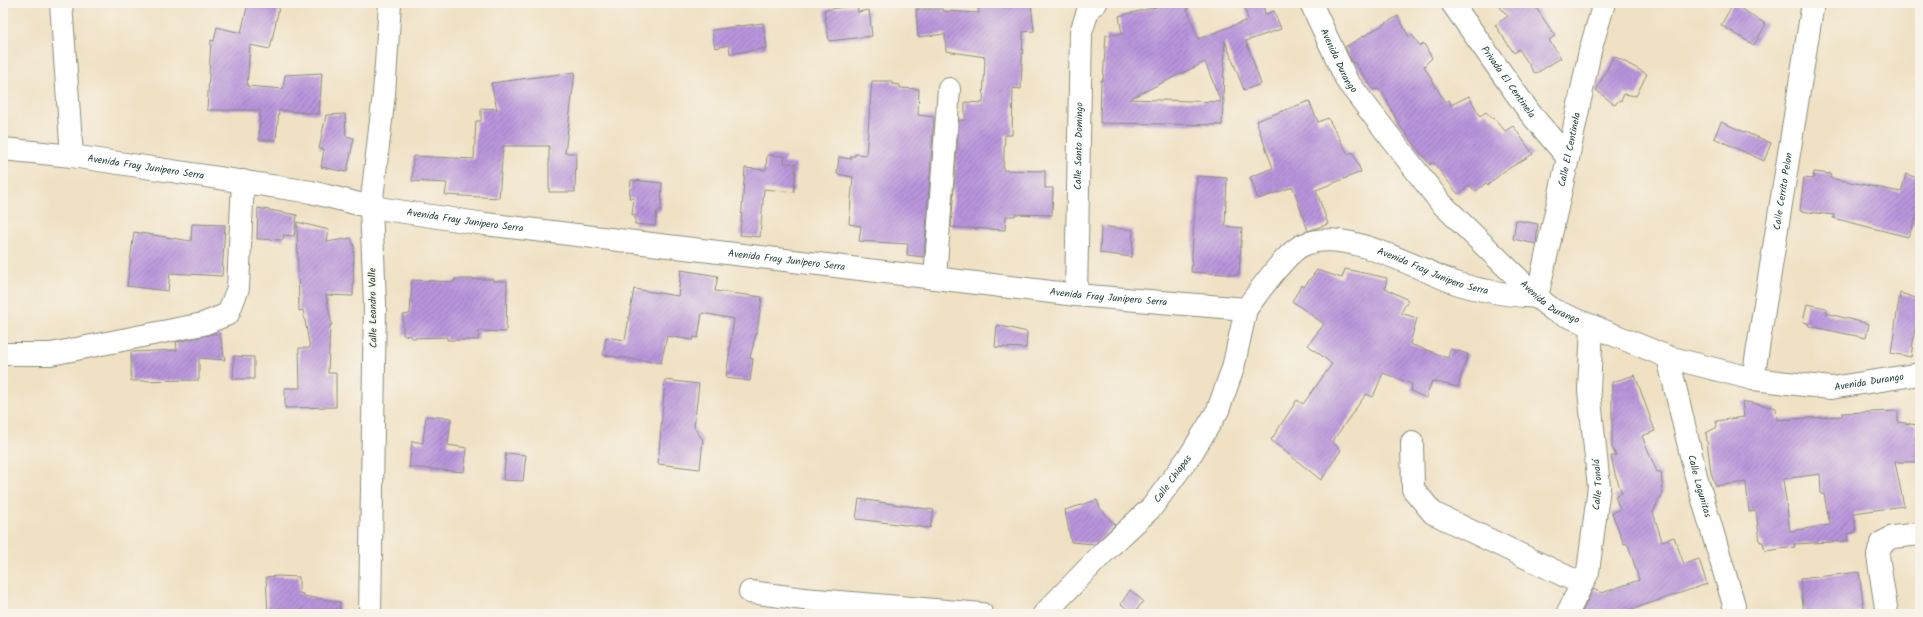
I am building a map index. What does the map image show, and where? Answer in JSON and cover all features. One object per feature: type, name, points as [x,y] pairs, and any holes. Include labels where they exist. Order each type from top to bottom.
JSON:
[{"type":"street","points":[[61,3],[72,156]]},
{"type":"street","name":"Calle Leandro Valle","points":[[370,614],[375,303],[371,207],[384,94],[390,3]]},
{"type":"street","name":"Calle Santo Domingo","points":[[1076,295],[1082,32],[1089,8],[1096,3]]},
{"type":"street","name":"Avenida Durango","points":[[1311,3],[1347,81],[1431,191],[1441,203],[1537,297],[1553,310],[1668,357],[1753,379],[1831,388],[1920,374]]},
{"type":"street","name":"Privada El Centinela","points":[[1452,3],[1530,113],[1568,158]]},
{"type":"street","name":"Calle El Centinela","points":[[1537,297],[1590,51],[1604,3]]},
{"type":"street","name":"Calle Cerrito Pelon","points":[[1753,379],[1813,3]]},
{"type":"street","points":[[935,278],[949,89]]},
{"type":"street","name":"Avenida Fray Junipero Serra","points":[[3,149],[72,156],[243,181],[311,192],[371,207],[485,224],[1076,295],[1246,309],[1287,259],[1302,246],[1319,241],[1339,240],[1389,255],[1477,290],[1506,295],[1537,297]]},
{"type":"street","points":[[3,354],[51,354],[203,324],[228,314],[238,288],[243,181]]},
{"type":"street","name":"Calle Chiapas","points":[[1044,614],[1106,550],[1152,507],[1191,454],[1218,410],[1233,368],[1246,309]]},
{"type":"street","name":"Calle Tonalá","points":[[1567,614],[1588,572],[1599,487],[1589,390],[1592,326]]},
{"type":"street","name":"Calle Lagunitas","points":[[1668,357],[1696,476],[1734,605],[1734,614]]},
{"type":"street","points":[[1412,442],[1413,489],[1433,512],[1582,584]]},
{"type":"street","points":[[1886,614],[1878,556],[1881,543],[1893,537],[1920,534]]},
{"type":"street","points":[[750,592],[801,606],[982,614]]},
{"type":"building","points":[[248,3],[280,3],[270,49],[250,45],[247,86],[283,89],[285,75],[322,73],[319,114],[279,110],[276,140],[259,140],[260,110],[207,110],[211,40],[214,41],[217,27],[241,33]]},
{"type":"building","points":[[1031,3],[1034,31],[1023,32],[1021,89],[1013,88],[1012,135],[1005,135],[1003,170],[1045,171],[1045,188],[1053,188],[1052,215],[1015,214],[1015,216],[1006,216],[1005,230],[951,227],[959,120],[965,120],[965,102],[983,103],[985,57],[946,51],[945,34],[918,37],[916,9],[943,9],[943,11],[979,13],[978,8]]},
{"type":"building","points":[[1173,3],[1185,3],[1198,39],[1248,20],[1244,3],[1263,3],[1265,14],[1274,11],[1281,29],[1246,41],[1261,84],[1244,90],[1225,41],[1222,125],[1100,123],[1101,80],[1103,80],[1106,35],[1122,34],[1119,16]],"holes":[[[1205,62],[1221,102],[1129,99]]]},
{"type":"building","points":[[1496,3],[1533,3],[1555,36],[1549,40],[1561,58],[1535,74],[1519,49],[1514,53],[1495,25],[1508,16]]},
{"type":"building","points":[[1733,4],[1766,24],[1754,45],[1721,25]]},
{"type":"building","points":[[857,5],[858,12],[869,10],[872,36],[829,41],[824,10]]},
{"type":"building","points":[[1398,16],[1409,37],[1412,35],[1420,46],[1424,44],[1432,58],[1424,66],[1445,102],[1449,100],[1451,105],[1469,96],[1480,116],[1486,112],[1493,119],[1494,118],[1505,131],[1513,126],[1533,154],[1503,172],[1488,185],[1486,183],[1475,192],[1470,185],[1458,194],[1433,162],[1430,165],[1400,126],[1381,90],[1373,89],[1355,63],[1352,62],[1345,47]]},
{"type":"building","points":[[763,23],[767,48],[730,54],[729,45],[715,48],[712,30]]},
{"type":"building","points":[[1614,56],[1647,74],[1636,96],[1624,94],[1621,101],[1619,100],[1615,105],[1596,90]]},
{"type":"building","points":[[575,72],[565,153],[576,153],[575,192],[549,192],[549,146],[503,146],[499,198],[445,195],[447,183],[412,181],[413,156],[474,159],[476,121],[481,121],[481,108],[497,109],[491,83]]},
{"type":"building","points":[[872,81],[892,81],[892,84],[900,85],[900,88],[919,89],[918,115],[934,117],[924,257],[907,255],[908,244],[859,241],[861,226],[849,224],[853,177],[837,174],[839,157],[851,159],[851,156],[855,156],[855,154],[866,155]]},
{"type":"building","points":[[1309,101],[1318,122],[1328,118],[1348,154],[1353,152],[1361,172],[1316,190],[1328,224],[1308,231],[1293,187],[1258,199],[1250,177],[1273,168],[1256,121]]},
{"type":"building","points":[[345,114],[346,136],[354,138],[347,172],[321,167],[324,149],[319,149],[326,115]]},
{"type":"building","points":[[1721,122],[1771,143],[1764,161],[1714,138]]},
{"type":"building","points":[[767,155],[785,156],[784,163],[796,164],[794,192],[764,189],[760,237],[740,235],[745,168],[766,170]]},
{"type":"building","points":[[1814,172],[1831,174],[1830,178],[1901,192],[1906,174],[1920,179],[1920,208],[1908,237],[1833,218],[1834,215],[1800,211],[1804,178],[1813,179]]},
{"type":"building","points":[[1197,176],[1227,178],[1225,226],[1242,228],[1239,275],[1191,272]]},
{"type":"building","points":[[631,180],[662,183],[661,211],[657,211],[655,226],[635,224],[635,215],[632,215],[634,198],[629,198]]},
{"type":"building","points":[[258,208],[297,215],[294,236],[284,235],[283,240],[257,239]]},
{"type":"building","points":[[1516,220],[1538,224],[1536,244],[1513,239]]},
{"type":"building","points":[[297,222],[329,230],[327,242],[351,238],[354,247],[353,296],[326,295],[332,325],[330,325],[328,373],[336,373],[336,407],[285,408],[285,388],[300,388],[299,348],[310,348],[303,310],[299,311]]},
{"type":"building","points":[[192,224],[225,225],[222,276],[170,273],[168,291],[127,286],[134,232],[191,241]]},
{"type":"building","points":[[1101,226],[1133,230],[1132,257],[1100,253]]},
{"type":"building","points":[[1345,269],[1387,278],[1385,288],[1408,300],[1401,313],[1417,318],[1410,344],[1448,358],[1450,349],[1468,354],[1458,387],[1432,381],[1426,398],[1411,391],[1412,384],[1383,373],[1373,397],[1366,394],[1332,442],[1341,450],[1321,480],[1271,440],[1297,400],[1303,404],[1332,364],[1308,345],[1324,324],[1292,301],[1302,285],[1304,287],[1317,270],[1342,278]]},
{"type":"building","points":[[681,270],[718,276],[715,291],[762,297],[758,325],[750,358],[753,359],[750,381],[726,378],[734,319],[702,313],[698,338],[694,337],[693,340],[667,336],[661,363],[603,355],[606,337],[625,340],[634,289],[678,296]]},
{"type":"building","points":[[455,279],[493,279],[493,281],[507,281],[506,332],[479,331],[478,340],[447,340],[447,337],[411,338],[411,336],[403,335],[403,315],[410,314],[412,280],[455,282]]},
{"type":"building","points":[[1900,293],[1919,299],[1911,357],[1891,353]]},
{"type":"building","points":[[1807,304],[1826,308],[1825,313],[1869,324],[1866,338],[1809,326],[1808,323],[1803,322]]},
{"type":"building","points":[[997,325],[1027,332],[1026,348],[995,347]]},
{"type":"building","points":[[212,334],[220,334],[225,360],[199,358],[199,380],[131,381],[131,352],[177,350],[176,342]]},
{"type":"building","points":[[234,356],[254,357],[254,379],[233,379]]},
{"type":"building","points":[[1635,375],[1655,431],[1642,436],[1657,472],[1661,472],[1663,492],[1653,512],[1662,541],[1674,537],[1684,564],[1699,559],[1707,584],[1618,614],[1581,614],[1593,589],[1602,593],[1639,580],[1629,547],[1626,543],[1624,544],[1612,513],[1620,510],[1615,496],[1622,493],[1615,474],[1611,456],[1616,456],[1612,447],[1612,382]]},
{"type":"building","points":[[665,380],[699,384],[694,427],[703,440],[700,469],[658,464]]},
{"type":"building","points":[[1742,401],[1776,408],[1777,420],[1842,416],[1842,413],[1898,411],[1898,422],[1917,425],[1915,440],[1920,441],[1920,462],[1895,462],[1904,506],[1854,513],[1856,532],[1847,534],[1848,541],[1794,544],[1795,547],[1765,551],[1763,542],[1760,542],[1756,511],[1749,512],[1746,482],[1716,486],[1711,473],[1706,433],[1717,427],[1716,421],[1744,417]],"holes":[[[1820,474],[1821,494],[1824,494],[1830,525],[1790,531],[1783,479]]]},
{"type":"building","points":[[426,416],[451,418],[448,445],[467,448],[464,472],[409,467],[412,441],[423,443]]},
{"type":"building","points":[[506,453],[526,455],[523,481],[503,480]]},
{"type":"building","points":[[859,499],[934,510],[930,528],[856,519]]},
{"type":"building","points":[[1097,500],[1100,508],[1115,525],[1095,544],[1071,542],[1065,510]]},
{"type":"building","points":[[1859,572],[1864,610],[1855,612],[1855,614],[1804,614],[1800,579]]},
{"type":"building","points":[[266,577],[299,577],[299,593],[303,594],[303,596],[340,602],[339,614],[284,610],[284,614],[268,614]]},
{"type":"building","points":[[1130,590],[1143,601],[1134,614],[1121,604]]}]
